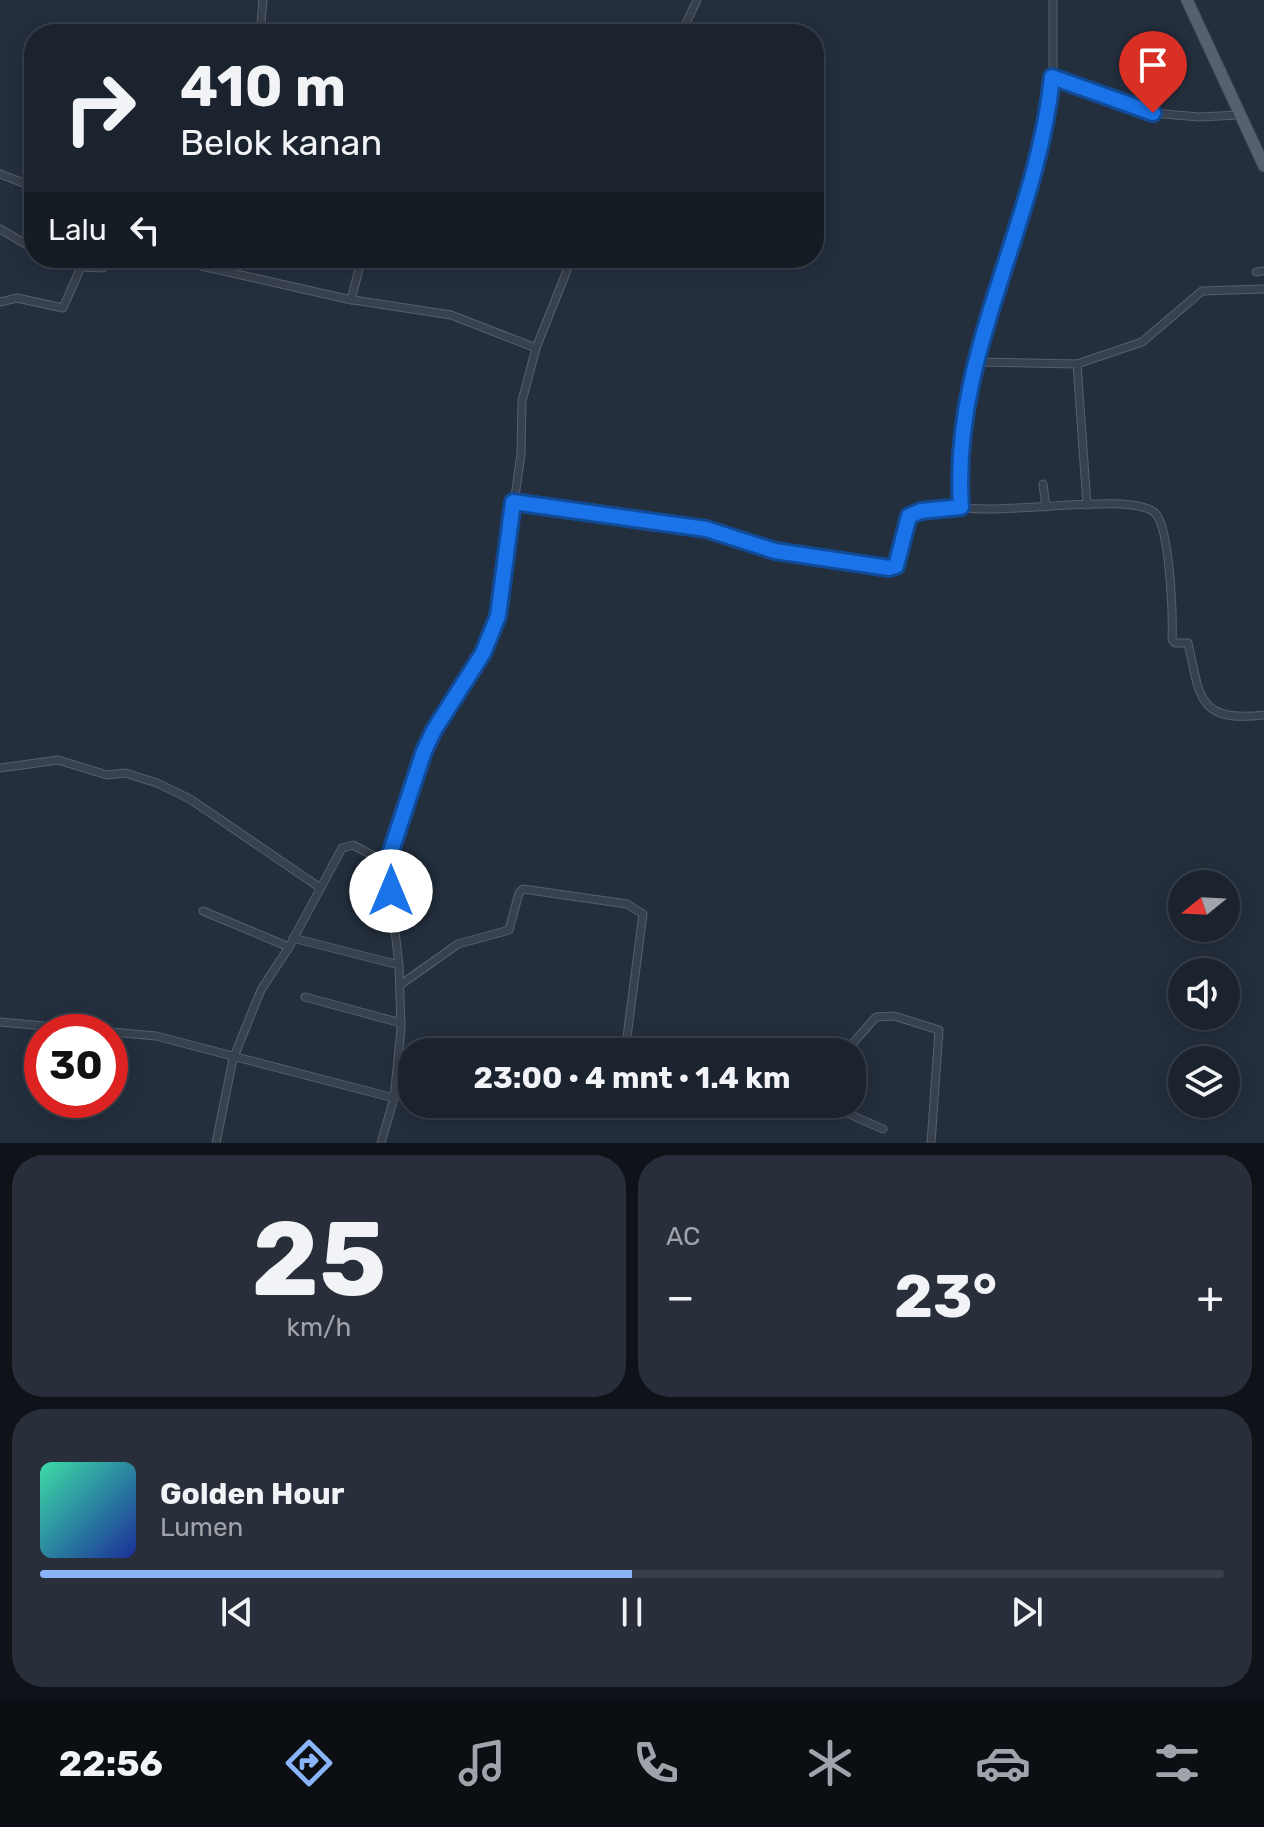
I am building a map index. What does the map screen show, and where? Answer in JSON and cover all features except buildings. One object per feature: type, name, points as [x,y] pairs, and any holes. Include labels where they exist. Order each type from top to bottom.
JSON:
[{"type":"main road","points":[[1187,0],[1264,166]]},
{"type":"street","points":[[261,24],[263,0]]},
{"type":"street","points":[[686,24],[697,0]]},
{"type":"street","points":[[961,507],[961,425],[976,362],[1037,165],[1052,77],[1053,0]]},
{"type":"street","points":[[1052,77],[1153,113],[1199,117],[1240,115]]},
{"type":"street","points":[[0,174],[24,183]]},
{"type":"street","points":[[0,229],[24,243]]},
{"type":"street","points":[[0,302],[17,298],[63,308],[81,268]]},
{"type":"street","points":[[214,268],[351,300],[451,315],[536,348]]},
{"type":"street","points":[[351,300],[359,268]]},
{"type":"street","points":[[381,1143],[394,1098],[401,1023],[399,965],[387,863],[430,738],[483,653],[495,626],[521,454],[522,401],[536,348],[568,268]]},
{"type":"street","points":[[976,362],[1077,364],[1142,342],[1202,291],[1264,289]]},
{"type":"street","points":[[1077,364],[1087,505]]},
{"type":"street","points":[[1043,484],[1046,507]]},
{"type":"street","points":[[513,502],[706,529],[767,549],[889,568],[899,563],[909,516],[921,511],[961,507],[996,512],[1136,504],[1156,513],[1165,544],[1172,639],[1175,643],[1188,643],[1201,699],[1227,714],[1264,715]]},
{"type":"street","points":[[0,768],[58,760],[107,775],[125,773],[157,783],[190,799],[319,887]]},
{"type":"street","points":[[216,1143],[233,1059],[261,990],[289,947],[319,887],[346,845],[387,863]]},
{"type":"street","points":[[400,985],[465,940],[507,932],[523,889],[627,904],[643,914],[627,1038]]},
{"type":"street","points":[[203,911],[289,947]]},
{"type":"street","points":[[293,938],[399,965]]},
{"type":"street","points":[[305,997],[401,1023]]},
{"type":"street","points":[[857,1038],[876,1017],[894,1016],[939,1030],[930,1122],[931,1143]]},
{"type":"street","points":[[0,1022],[156,1036],[233,1059],[394,1098]]},
{"type":"street","points":[[858,1118],[883,1129]]},
{"type":"route","points":[[391,891],[387,863],[403,823],[424,751],[483,653],[498,616],[513,502],[706,529],[775,551],[893,568],[899,563],[909,516],[921,511],[961,507],[963,412],[984,331],[1037,165],[1052,77],[1111,101],[1153,113]]}]
